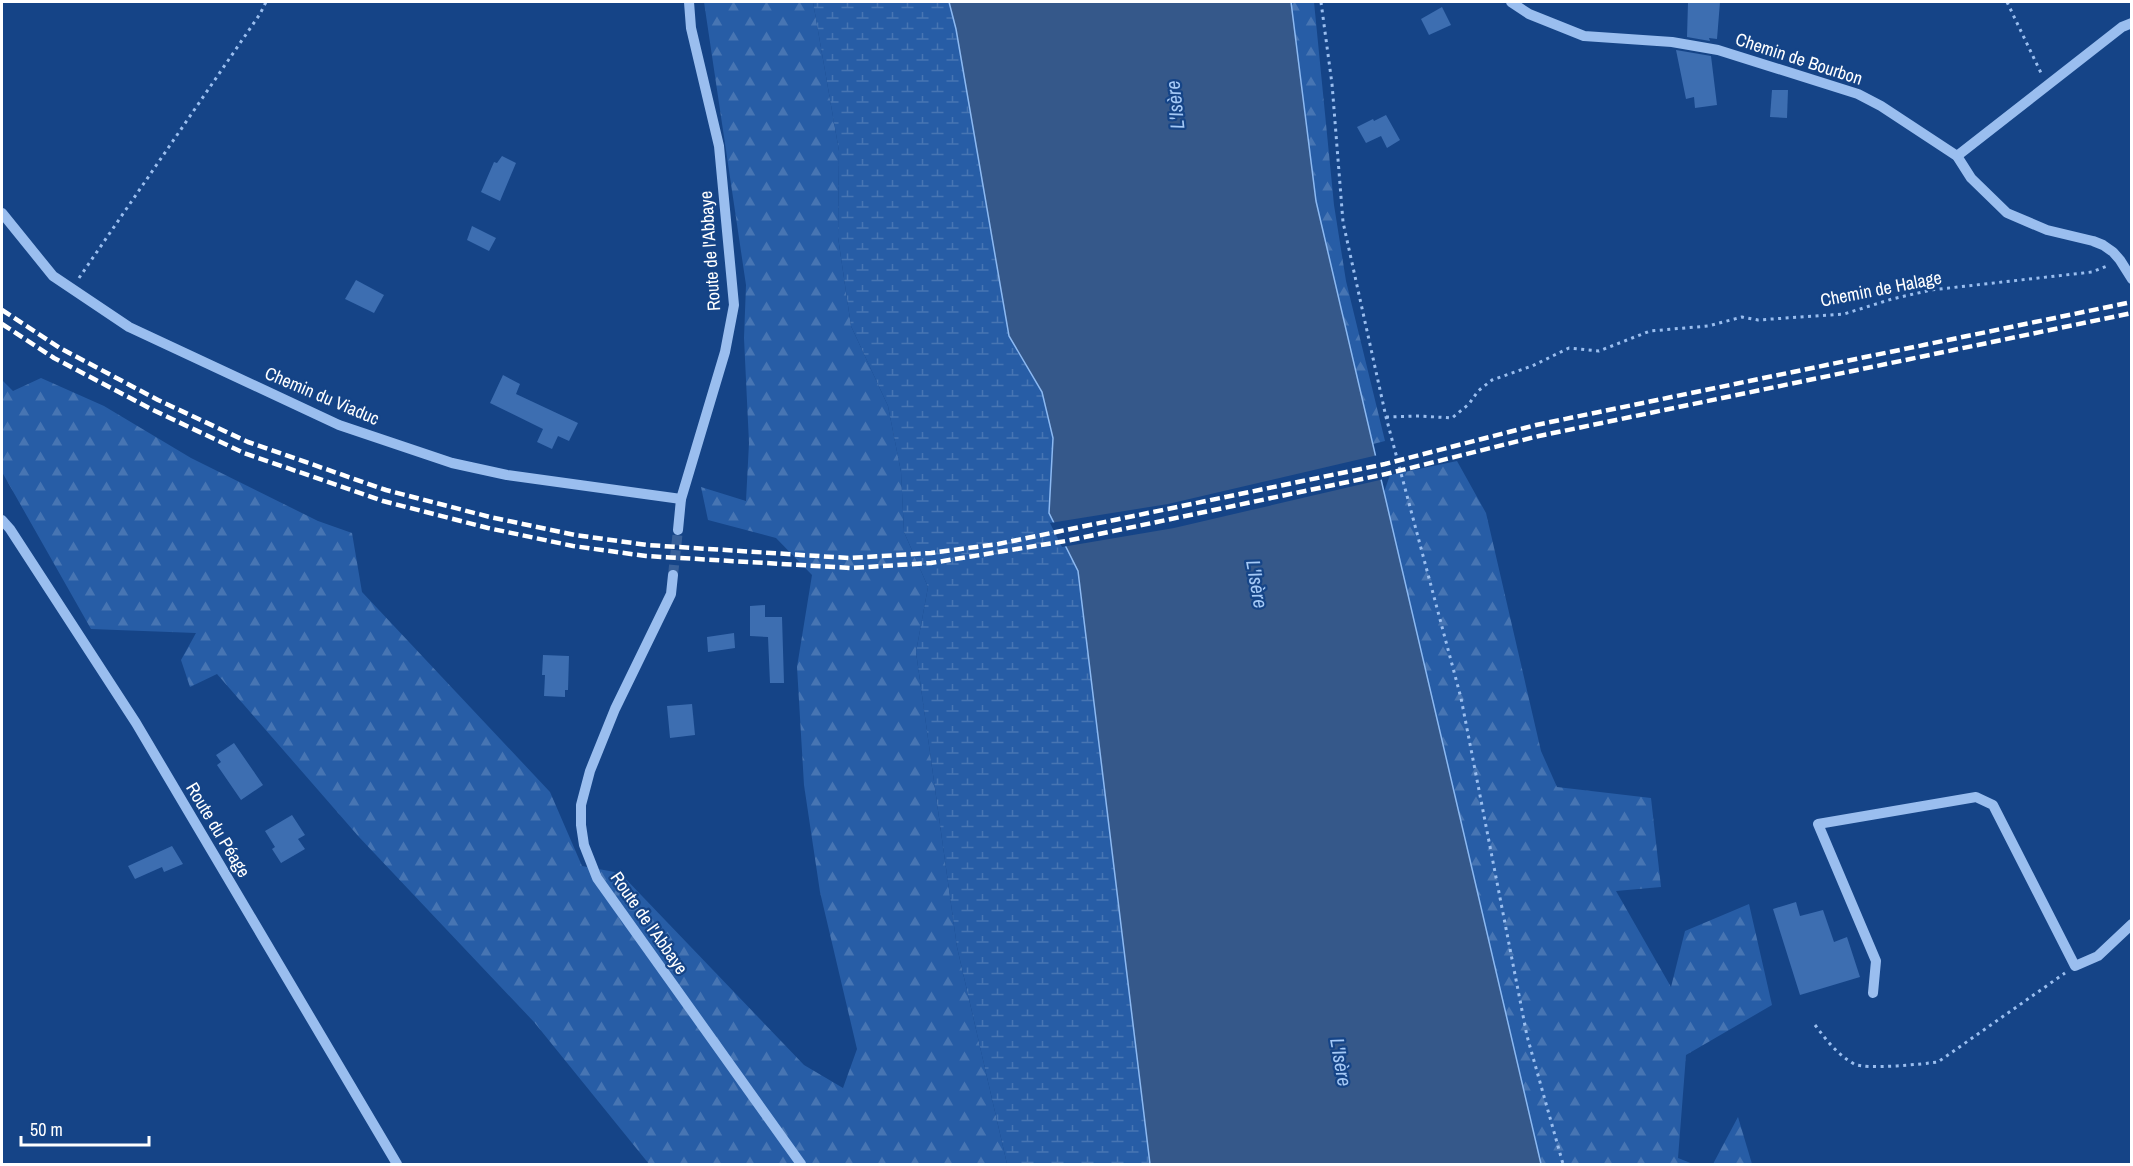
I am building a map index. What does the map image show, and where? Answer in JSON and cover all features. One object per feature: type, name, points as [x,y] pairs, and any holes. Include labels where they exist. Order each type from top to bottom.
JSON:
[{"type":"street","name":"Route de l'Abbaye","points":[[678,530],[681,499],[725,352],[734,305],[719,146],[691,28],[689,2]]},
{"type":"street","name":"Chemin de Bourbon","points":[[1511,2],[1529,14],[1584,36],[1672,42],[1718,50],[1830,84],[1858,94],[1881,106],[1957,156]]},
{"type":"street","points":[[2132,23],[2122,27],[1957,156],[1971,178],[2007,213],[2047,230],[2093,241],[2113,252],[2132,279]]},
{"type":"street","name":"Chemin du Viaduc","points":[[2,213],[53,276],[129,327],[339,425],[452,463],[507,475],[681,499]]},
{"type":"street","name":"Route du Péage","points":[[2,520],[136,723],[396,1164]]},
{"type":"street","name":"Route de l'Abbaye","points":[[673,575],[671,594],[615,709],[590,771],[581,805],[584,845],[597,879],[801,1164]]},
{"type":"street","points":[[1873,993],[1876,961],[1818,824],[1976,797],[1993,805],[2075,966],[2098,956],[2132,924]]},
{"type":"path","points":[[71,290],[266,2]]},
{"type":"path","points":[[1321,2],[1332,84],[1343,222],[1386,417],[1461,698],[1527,1036],[1563,1164]]},
{"type":"path","points":[[2007,2],[2047,84]]},
{"type":"path","name":"Chemin de Halage","points":[[1386,417],[1452,418],[1492,380],[1532,366],[1569,348],[1599,351],[1650,331],[1708,326],[1742,317],[1758,320],[1844,314],[1931,290],[2092,272],[2120,260]]},
{"type":"path","points":[[1815,1024],[1832,1048],[1857,1065],[1913,1066],[1938,1062],[2075,966]]},
{"type":"green space","points":[[704,2],[813,2],[839,151],[838,237],[851,326],[888,406],[901,472],[904,532],[928,587],[916,652],[957,947],[1007,1164],[649,1164],[534,1022],[359,837],[217,674],[190,687],[181,660],[196,633],[91,629],[2,472],[2,380],[13,391],[41,378],[104,406],[191,458],[318,521],[352,533],[362,592],[550,792],[582,866],[620,873],[804,1065],[843,1088],[857,1049],[820,892],[804,785],[797,667],[812,575],[776,538],[708,520],[701,487],[746,501],[749,443],[744,338],[746,285]]},
{"type":"green space","points":[[813,2],[949,2],[956,29],[1009,336],[1042,392],[1053,438],[1049,513],[1078,571],[1150,1164],[1007,1164],[957,947],[916,652],[928,587],[904,532],[901,472],[888,406],[851,326],[838,237],[839,151]]},
{"type":"green space","points":[[1291,2],[1314,2],[1334,205],[1346,281],[1385,441],[1373,444],[1316,201]]},
{"type":"green space","points":[[1457,461],[1486,513],[1541,751],[1557,787],[1651,798],[1661,887],[1616,891],[1671,987],[1685,931],[1749,904],[1772,1005],[1686,1055],[1678,1158],[1693,1164],[1541,1164],[1384,492],[1390,475]]},
{"type":"green space","points":[[1738,1117],[1752,1164],[1713,1164]]},
{"type":"water","name":"L'Isère","points":[[949,2],[1291,2],[1316,201],[1541,1164],[1150,1164],[1078,571],[1049,513],[1053,438],[1042,392],[1009,336],[956,29]]},
{"type":"pier","points":[[1378,455],[1384,479],[1174,528],[1062,547],[1050,523],[1168,504]]},
{"type":"building","points":[[1688,2],[1720,2],[1717,39],[1709,38],[1710,41],[1687,37]]},
{"type":"building","points":[[1442,7],[1451,25],[1429,35],[1421,19]]},
{"type":"building","points":[[1676,50],[1711,56],[1717,105],[1695,108],[1694,97],[1686,99]]},
{"type":"building","points":[[1772,90],[1788,90],[1787,118],[1770,117]]},
{"type":"building","points":[[1386,115],[1400,140],[1387,148],[1381,136],[1366,143],[1357,127]]},
{"type":"building","points":[[502,156],[516,163],[500,201],[481,192],[494,162],[497,163]]},
{"type":"building","points":[[472,226],[496,238],[489,251],[467,240]]},
{"type":"building","points":[[356,280],[384,295],[374,313],[345,299]]},
{"type":"building","points":[[503,375],[520,384],[516,394],[578,423],[569,441],[558,436],[552,449],[537,442],[543,429],[490,403]]},
{"type":"building","points":[[765,605],[765,617],[782,617],[784,683],[770,683],[768,637],[750,636],[750,606]]},
{"type":"building","points":[[734,633],[735,648],[708,652],[707,637]]},
{"type":"building","points":[[543,655],[569,656],[568,690],[565,690],[565,697],[544,696]]},
{"type":"building","points":[[692,704],[695,735],[670,738],[667,706]]},
{"type":"building","points":[[234,743],[263,785],[241,800],[217,765],[221,762],[216,755]]},
{"type":"building","points":[[292,815],[305,835],[298,839],[305,849],[281,863],[265,831]]},
{"type":"building","points":[[172,846],[183,864],[164,872],[162,867],[135,879],[128,866]]},
{"type":"building","points":[[1796,902],[1800,916],[1823,910],[1834,942],[1847,937],[1860,977],[1800,995],[1773,909]]},
{"type":"tunnel","points":[[673,575],[678,530]]},
{"type":"railway","points":[[2,310],[60,348],[158,400],[248,442],[386,490],[490,517],[575,535],[647,545],[849,558],[931,553],[998,544],[1385,464],[1536,425],[2132,302]]},
{"type":"railway","points":[[2,324],[54,358],[153,410],[244,453],[383,501],[488,528],[573,546],[646,556],[851,568],[931,563],[1066,541],[1386,474],[1539,436],[2132,313]]}]
